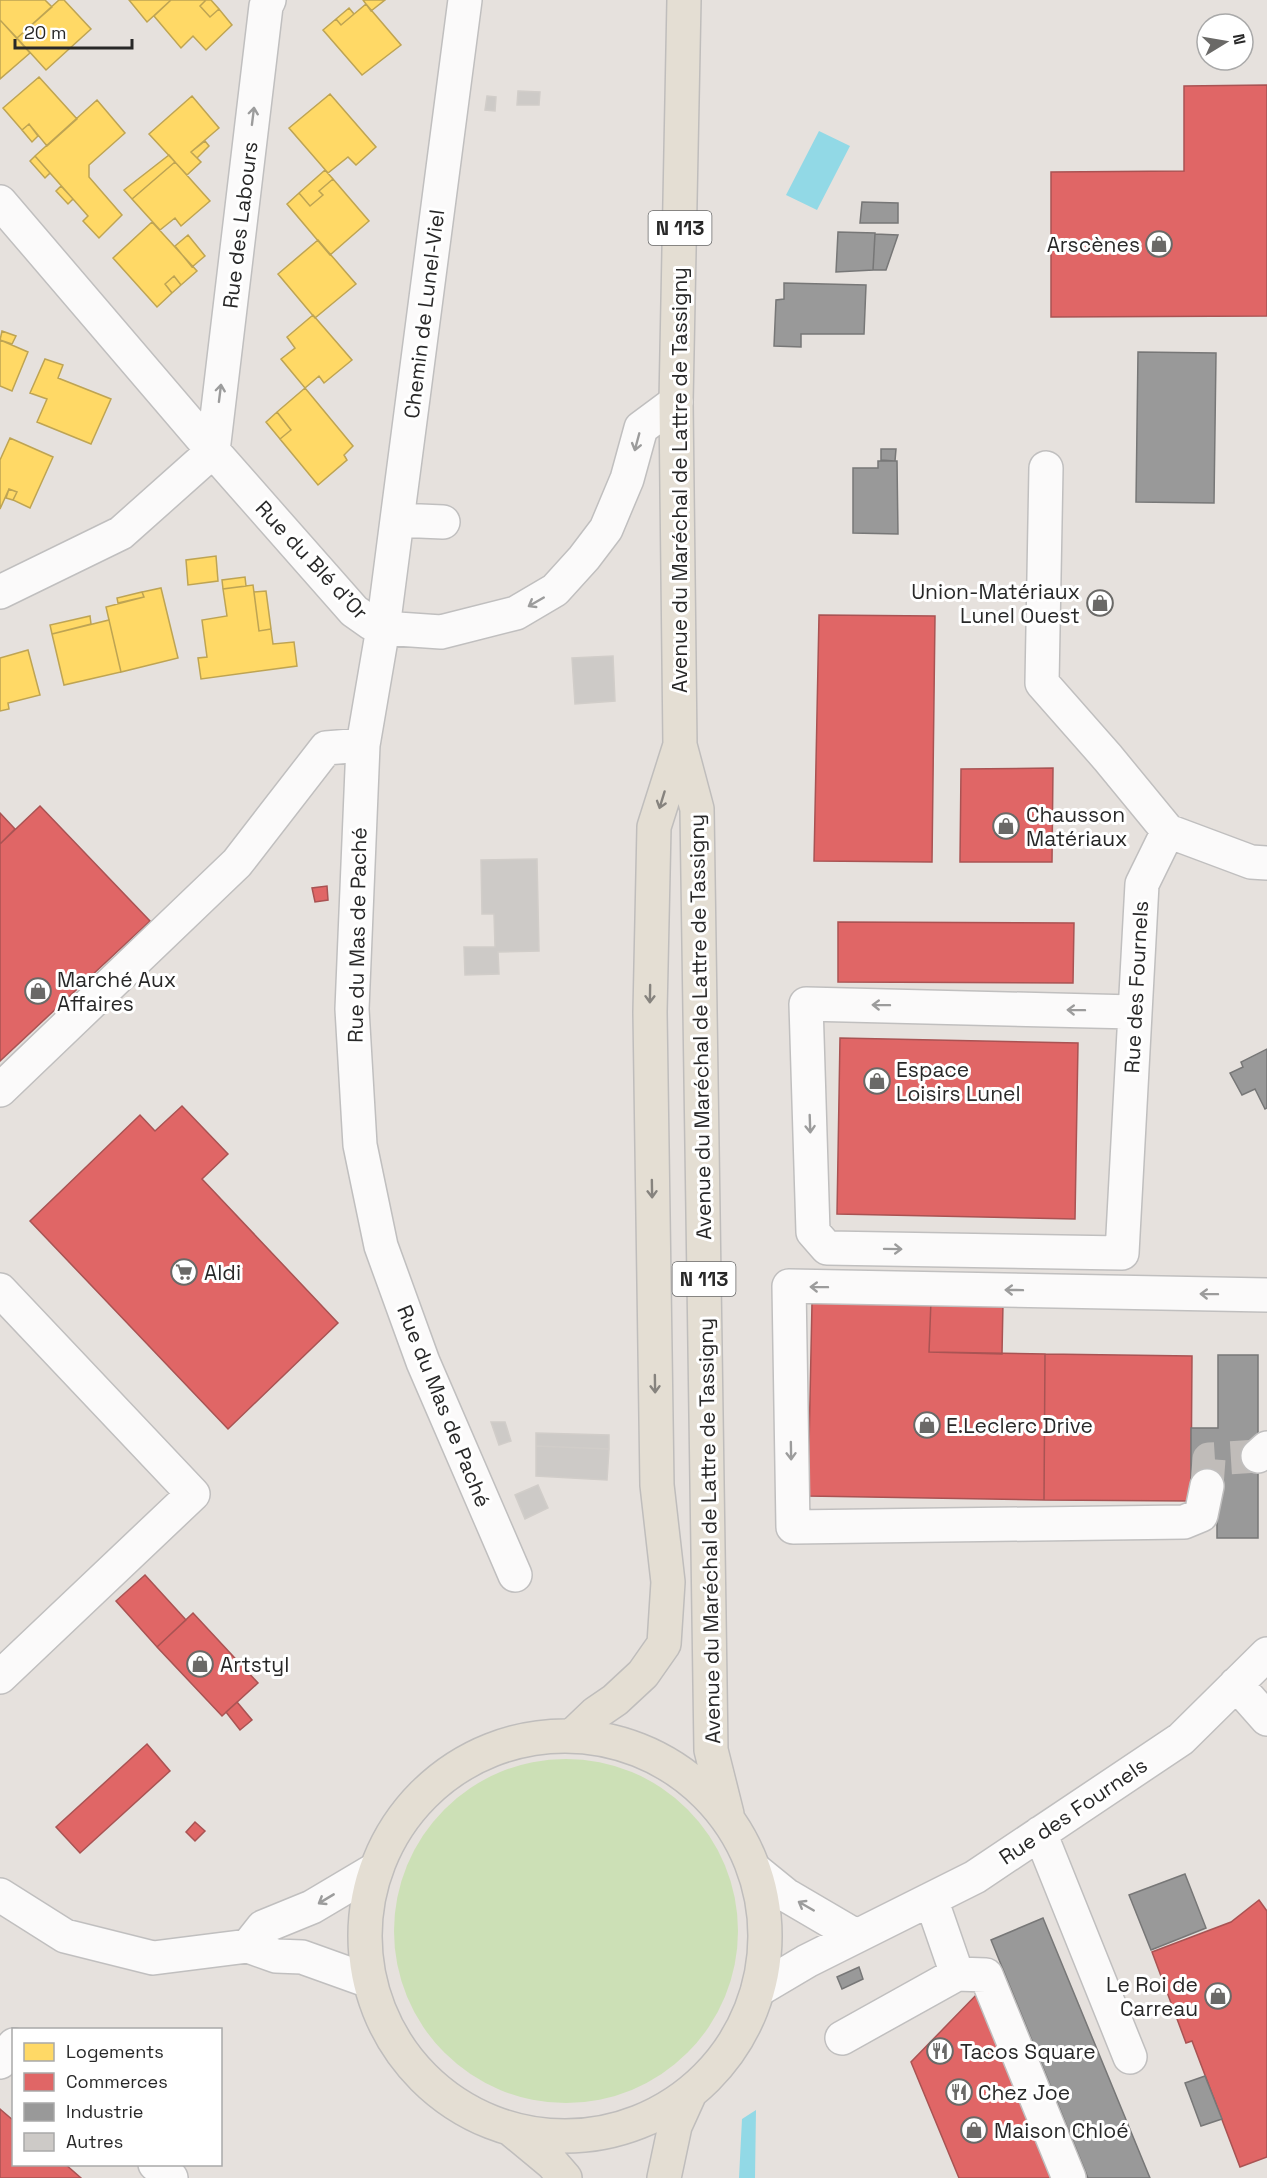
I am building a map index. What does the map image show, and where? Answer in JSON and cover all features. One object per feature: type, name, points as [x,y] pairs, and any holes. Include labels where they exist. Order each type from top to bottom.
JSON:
[{"type":"main road","name":"Avenue du Maréchal de Lattre de Tassigny","points":[[684,0],[676,402],[680,745],[697,809],[711,1750],[727,1814]]},
{"type":"main road","name":"Avenue du Maréchal de Lattre de Tassigny","points":[[573,1735],[643,1674],[664,1644],[668,1582],[657,1485],[650,1012],[654,828],[680,745]]},
{"type":"main road","points":[[573,1735],[608,1739],[641,1750],[672,1767],[700,1788],[727,1814],[754,1869],[762,1899],[765,1929],[764,1960],[758,1990],[747,2020],[732,2047],[713,2071],[690,2093],[634,2124],[604,2133],[573,2136],[541,2135],[510,2129],[477,2116],[446,2098],[420,2074],[398,2046],[381,2015],[369,1981],[365,1944],[367,1905],[376,1869],[394,1830],[420,1796],[452,1769],[490,1749],[530,1738],[573,1735]]},
{"type":"main road","points":[[664,2178],[675,2126],[690,2093]]},
{"type":"main road","points":[[510,2129],[552,2163],[566,2178]]},
{"type":"street","name":"Rue des Labours","points":[[213,451],[266,6],[269,0]]},
{"type":"street","name":"Chemin de Lunel-Viel","points":[[382,628],[465,0]]},
{"type":"street","name":"Rue du Blé d'Or","points":[[0,202],[213,451],[354,611],[382,628],[441,632],[516,613],[555,590],[606,529],[627,479],[641,428],[676,402]]},
{"type":"street","points":[[0,592],[121,533],[213,451]]},
{"type":"street","points":[[1046,468],[1042,683],[1168,831],[1251,862],[1267,863]]},
{"type":"street","points":[[397,520],[443,522]]},
{"type":"street","name":"Rue du Mas de Paché","points":[[382,628],[363,745],[352,1009],[360,1145],[381,1246],[423,1362],[515,1575]]},
{"type":"street","points":[[0,1090],[237,863],[326,748],[363,745]]},
{"type":"street","name":"Rue des Fournels","points":[[1134,1012],[806,1004],[813,1232],[827,1248],[1122,1253],[1142,884],[1168,831]]},
{"type":"street","points":[[1207,1486],[1201,1515],[1184,1522],[793,1527],[789,1286],[1267,1295]]},
{"type":"street","points":[[0,1290],[193,1494],[0,1677]]},
{"type":"street","name":"Rue des Fournels","points":[[758,1990],[856,1936],[975,1877],[1181,1739],[1267,1654]]},
{"type":"street","points":[[1236,1684],[1267,1719]]},
{"type":"street","points":[[1040,1833],[1130,2057]]},
{"type":"street","points":[[248,1946],[263,1927],[312,1907],[376,1869]]},
{"type":"street","points":[[754,1869],[786,1895],[856,1936]]},
{"type":"street","points":[[0,1895],[65,1936],[153,1958],[248,1946],[276,1956],[302,1957],[369,1981]]},
{"type":"street","points":[[931,1899],[957,1974]]},
{"type":"street","points":[[842,2038],[957,1974],[986,1974],[1069,2178]]},
{"type":"street","points":[[0,2031],[12,2042]]},
{"type":"street","points":[[0,2062],[12,2047]]},
{"type":"street","points":[[157,2166],[171,2178]]},
{"type":"green space","points":[[566,1759],[600,1762],[632,1772],[662,1788],[688,1809],[709,1835],[725,1865],[735,1897],[738,1931],[735,1965],[725,1997],[709,2027],[688,2053],[662,2074],[632,2090],[600,2100],[566,2103],[532,2100],[500,2090],[470,2074],[444,2053],[423,2027],[407,1997],[397,1965],[394,1931],[397,1897],[407,1865],[423,1835],[444,1809],[470,1788],[500,1772],[532,1762]]},
{"type":"water","points":[[819,131],[850,146],[817,210],[786,195]]},
{"type":"water","points":[[756,2110],[755,2178],[739,2178],[742,2119]]},
{"type":"building: Logements","points":[[0,0],[45,0],[52,7],[17,38],[0,20]]},
{"type":"building: Logements","points":[[59,0],[64,0],[91,29],[46,70],[17,38]]},
{"type":"building: Logements","points":[[129,0],[171,0],[147,22]]},
{"type":"building: Logements","points":[[171,0],[206,0],[200,6],[210,17],[219,9],[232,25],[206,50],[193,36],[181,48],[154,16]]},
{"type":"building: Logements","points":[[206,0],[211,0],[219,9],[210,17],[200,6]]},
{"type":"building: Logements","points":[[363,0],[385,0],[371,11]]},
{"type":"building: Logements","points":[[366,4],[401,45],[362,75],[323,30],[336,19],[341,25]]},
{"type":"building: Logements","points":[[349,8],[354,14],[341,25],[336,19]]},
{"type":"building: Logements","points":[[0,20],[30,53],[0,79]]},
{"type":"building: Logements","points":[[39,77],[77,119],[47,146],[29,124],[22,130],[3,108]]},
{"type":"building: Logements","points":[[330,94],[376,147],[356,165],[348,157],[328,173],[289,128]]},
{"type":"building: Logements","points":[[192,96],[219,128],[191,152],[201,162],[187,175],[149,134]]},
{"type":"building: Logements","points":[[97,100],[125,133],[89,165],[89,177],[122,215],[99,238],[83,221],[88,216],[35,156]]},
{"type":"building: Logements","points":[[29,124],[38,136],[32,142],[22,130]]},
{"type":"building: Logements","points":[[205,141],[209,146],[197,158],[191,152]]},
{"type":"building: Logements","points":[[169,155],[175,162],[132,199],[124,190]]},
{"type":"building: Logements","points":[[35,156],[50,173],[45,178],[30,161]]},
{"type":"building: Logements","points":[[175,162],[210,201],[181,226],[175,218],[160,230],[132,199]]},
{"type":"building: Logements","points":[[325,170],[333,179],[319,191],[323,195],[310,206],[299,193]]},
{"type":"building: Logements","points":[[333,179],[369,221],[330,255],[287,204],[299,193],[310,206],[323,195],[319,191]]},
{"type":"building: Logements","points":[[61,186],[73,199],[68,204],[56,191]]},
{"type":"building: Logements","points":[[152,222],[197,271],[181,285],[174,276],[165,284],[172,293],[157,307],[113,258]]},
{"type":"building: Logements","points":[[188,235],[205,256],[192,267],[175,246]]},
{"type":"building: Logements","points":[[318,240],[356,284],[315,318],[278,274]]},
{"type":"building: Logements","points":[[174,276],[181,285],[172,293],[165,284]]},
{"type":"building: Logements","points":[[313,315],[352,360],[324,383],[319,376],[305,388],[281,359],[295,348],[287,337]]},
{"type":"building: Logements","points":[[2,331],[16,336],[12,344],[0,340]]},
{"type":"building: Logements","points":[[0,340],[28,352],[12,391],[0,386]]},
{"type":"building: Logements","points":[[45,359],[63,365],[58,378],[111,399],[91,444],[37,422],[47,399],[30,393]]},
{"type":"building: Logements","points":[[305,388],[353,446],[344,455],[347,460],[318,485],[280,439],[291,430],[277,412]]},
{"type":"building: Logements","points":[[277,412],[291,430],[280,439],[266,422]]},
{"type":"building: Logements","points":[[10,438],[53,457],[30,508],[13,500],[17,492],[9,489],[0,509],[0,460]]},
{"type":"building: Logements","points":[[9,489],[17,492],[13,500],[6,498]]},
{"type":"building: Logements","points":[[216,556],[218,581],[188,585],[186,560]]},
{"type":"building: Logements","points":[[245,577],[246,586],[223,589],[222,580]]},
{"type":"building: Logements","points":[[253,585],[259,631],[271,629],[273,644],[294,642],[297,666],[201,679],[198,658],[207,657],[202,620],[227,616],[223,589]]},
{"type":"building: Logements","points":[[161,588],[178,658],[121,672],[106,607],[144,597],[142,592]]},
{"type":"building: Logements","points":[[266,591],[271,629],[259,631],[254,592]]},
{"type":"building: Logements","points":[[142,592],[144,597],[118,603],[117,598]]},
{"type":"building: Logements","points":[[90,616],[91,624],[52,634],[50,625]]},
{"type":"building: Logements","points":[[109,620],[121,672],[64,685],[52,634]]},
{"type":"building: Logements","points":[[28,650],[40,695],[8,703],[9,709],[0,711],[0,658]]},
{"type":"building: Commerces","name":"Arscènes","points":[[1267,85],[1267,316],[1051,317],[1051,172],[1184,171],[1184,86]]},
{"type":"building: Commerces","points":[[819,615],[935,616],[932,862],[814,861]]},
{"type":"building: Commerces","name":"Chausson Matériaux","points":[[1053,768],[1052,862],[960,862],[961,769]]},
{"type":"building: Commerces","name":"Marché Aux Affaires","points":[[40,806],[150,921],[0,1061],[0,844]]},
{"type":"building: Commerces","points":[[0,813],[15,829],[0,844]]},
{"type":"building: Commerces","points":[[327,886],[328,900],[315,902],[312,888]]},
{"type":"building: Commerces","points":[[838,922],[1074,923],[1073,983],[838,982]]},
{"type":"building: Commerces","points":[[840,1038],[1078,1043],[1075,1219],[837,1214]]},
{"type":"building: Commerces","name":"Aldi","points":[[182,1106],[228,1154],[202,1179],[338,1323],[228,1429],[30,1221],[140,1115],[155,1131]]},
{"type":"building: Commerces","name":"E.Leclerc Drive","points":[[931,1300],[929,1352],[1045,1354],[1044,1500],[808,1496],[812,1303]]},
{"type":"building: Commerces","points":[[931,1300],[1003,1303],[1002,1354],[929,1352]]},
{"type":"building: Commerces","points":[[1045,1354],[1192,1356],[1191,1501],[1044,1500]]},
{"type":"building: Commerces","points":[[145,1575],[186,1620],[157,1647],[116,1601]]},
{"type":"building: Commerces","points":[[193,1613],[258,1683],[222,1716],[157,1647]]},
{"type":"building: Commerces","points":[[237,1702],[252,1720],[240,1730],[226,1712]]},
{"type":"building: Commerces","points":[[147,1744],[170,1771],[80,1853],[56,1827]]},
{"type":"building: Commerces","points":[[195,1822],[205,1831],[195,1841],[186,1832]]},
{"type":"building: Commerces","name":"Le Roi de Carreau","points":[[1259,1900],[1267,1911],[1267,2157],[1240,2167],[1192,2041],[1186,2043],[1152,1952],[1231,1922]]},
{"type":"building: Commerces","points":[[979,1992],[1055,2178],[959,2178],[911,2062]]},
{"type":"building: Commerces","points":[[0,2109],[12,2119],[12,2166],[67,2166],[81,2178],[0,2178]]},
{"type":"building: Industrie","points":[[862,202],[898,203],[898,223],[860,223]]},
{"type":"building: Industrie","points":[[838,232],[875,233],[873,270],[836,272]]},
{"type":"building: Industrie","points":[[875,234],[898,235],[886,270],[873,270]]},
{"type":"building: Industrie","points":[[784,283],[866,285],[864,334],[801,334],[801,347],[774,346],[776,300],[784,299]]},
{"type":"building: Industrie","points":[[1138,352],[1216,353],[1214,503],[1136,502]]},
{"type":"building: Industrie","points":[[881,449],[896,449],[895,461],[881,460]]},
{"type":"building: Industrie","points":[[878,461],[897,461],[898,534],[853,533],[853,468],[878,468]]},
{"type":"building: Industrie","points":[[1267,1049],[1267,1108],[1265,1109],[1255,1089],[1242,1095],[1230,1073],[1243,1067],[1241,1062]]},
{"type":"building: Industrie","points":[[1218,1355],[1258,1355],[1258,1538],[1217,1538],[1217,1486],[1191,1485],[1191,1428],[1218,1428]]},
{"type":"building: Industrie","points":[[1185,1874],[1206,1928],[1151,1950],[1129,1895]]},
{"type":"building: Industrie","points":[[1043,1918],[1150,2178],[1088,2178],[991,1940]]},
{"type":"building: Industrie","points":[[859,1967],[863,1979],[842,1989],[837,1977]]},
{"type":"building: Industrie","points":[[1205,2076],[1222,2119],[1201,2126],[1185,2083]]},
{"type":"building: Autres","points":[[518,91],[540,92],[539,105],[517,105]]},
{"type":"building: Autres","points":[[487,96],[496,97],[495,111],[485,110]]},
{"type":"building: Autres","points":[[613,656],[615,701],[575,704],[572,658]]},
{"type":"building: Autres","points":[[537,859],[539,951],[498,952],[499,974],[465,975],[464,947],[495,947],[494,914],[482,914],[481,860]]},
{"type":"building: Autres","points":[[491,1422],[505,1422],[511,1441],[499,1445]]},
{"type":"building: Autres","points":[[536,1433],[609,1435],[609,1449],[536,1446]]},
{"type":"building: Autres","points":[[536,1446],[609,1449],[607,1480],[536,1476]]},
{"type":"building: Autres","points":[[538,1485],[548,1508],[525,1519],[515,1495]]},
{"type":"tunnel","points":[[1207,1486],[1209,1459],[1258,1456]]},
{"type":"place","name":"Arscènes","points":[[1159,244]]},
{"type":"place","name":"Union-Matériaux Lunel Ouest","points":[[1100,603]]},
{"type":"place","name":"Chausson Matériaux","points":[[1006,826]]},
{"type":"place","name":"Marché Aux Affaires","points":[[38,991]]},
{"type":"place","name":"Espace Loisirs Lunel","points":[[877,1081]]},
{"type":"place","name":"Aldi","points":[[184,1272]]},
{"type":"place","name":"E.Leclerc Drive","points":[[927,1425]]},
{"type":"place","name":"Artstyl","points":[[200,1664]]},
{"type":"place","name":"Le Roi de Carreau","points":[[1218,1996]]},
{"type":"place","name":"Tacos Square","points":[[940,2051]]},
{"type":"place","name":"Chez Joe","points":[[959,2092]]},
{"type":"place","name":"Maison Chloé","points":[[974,2130]]}]
